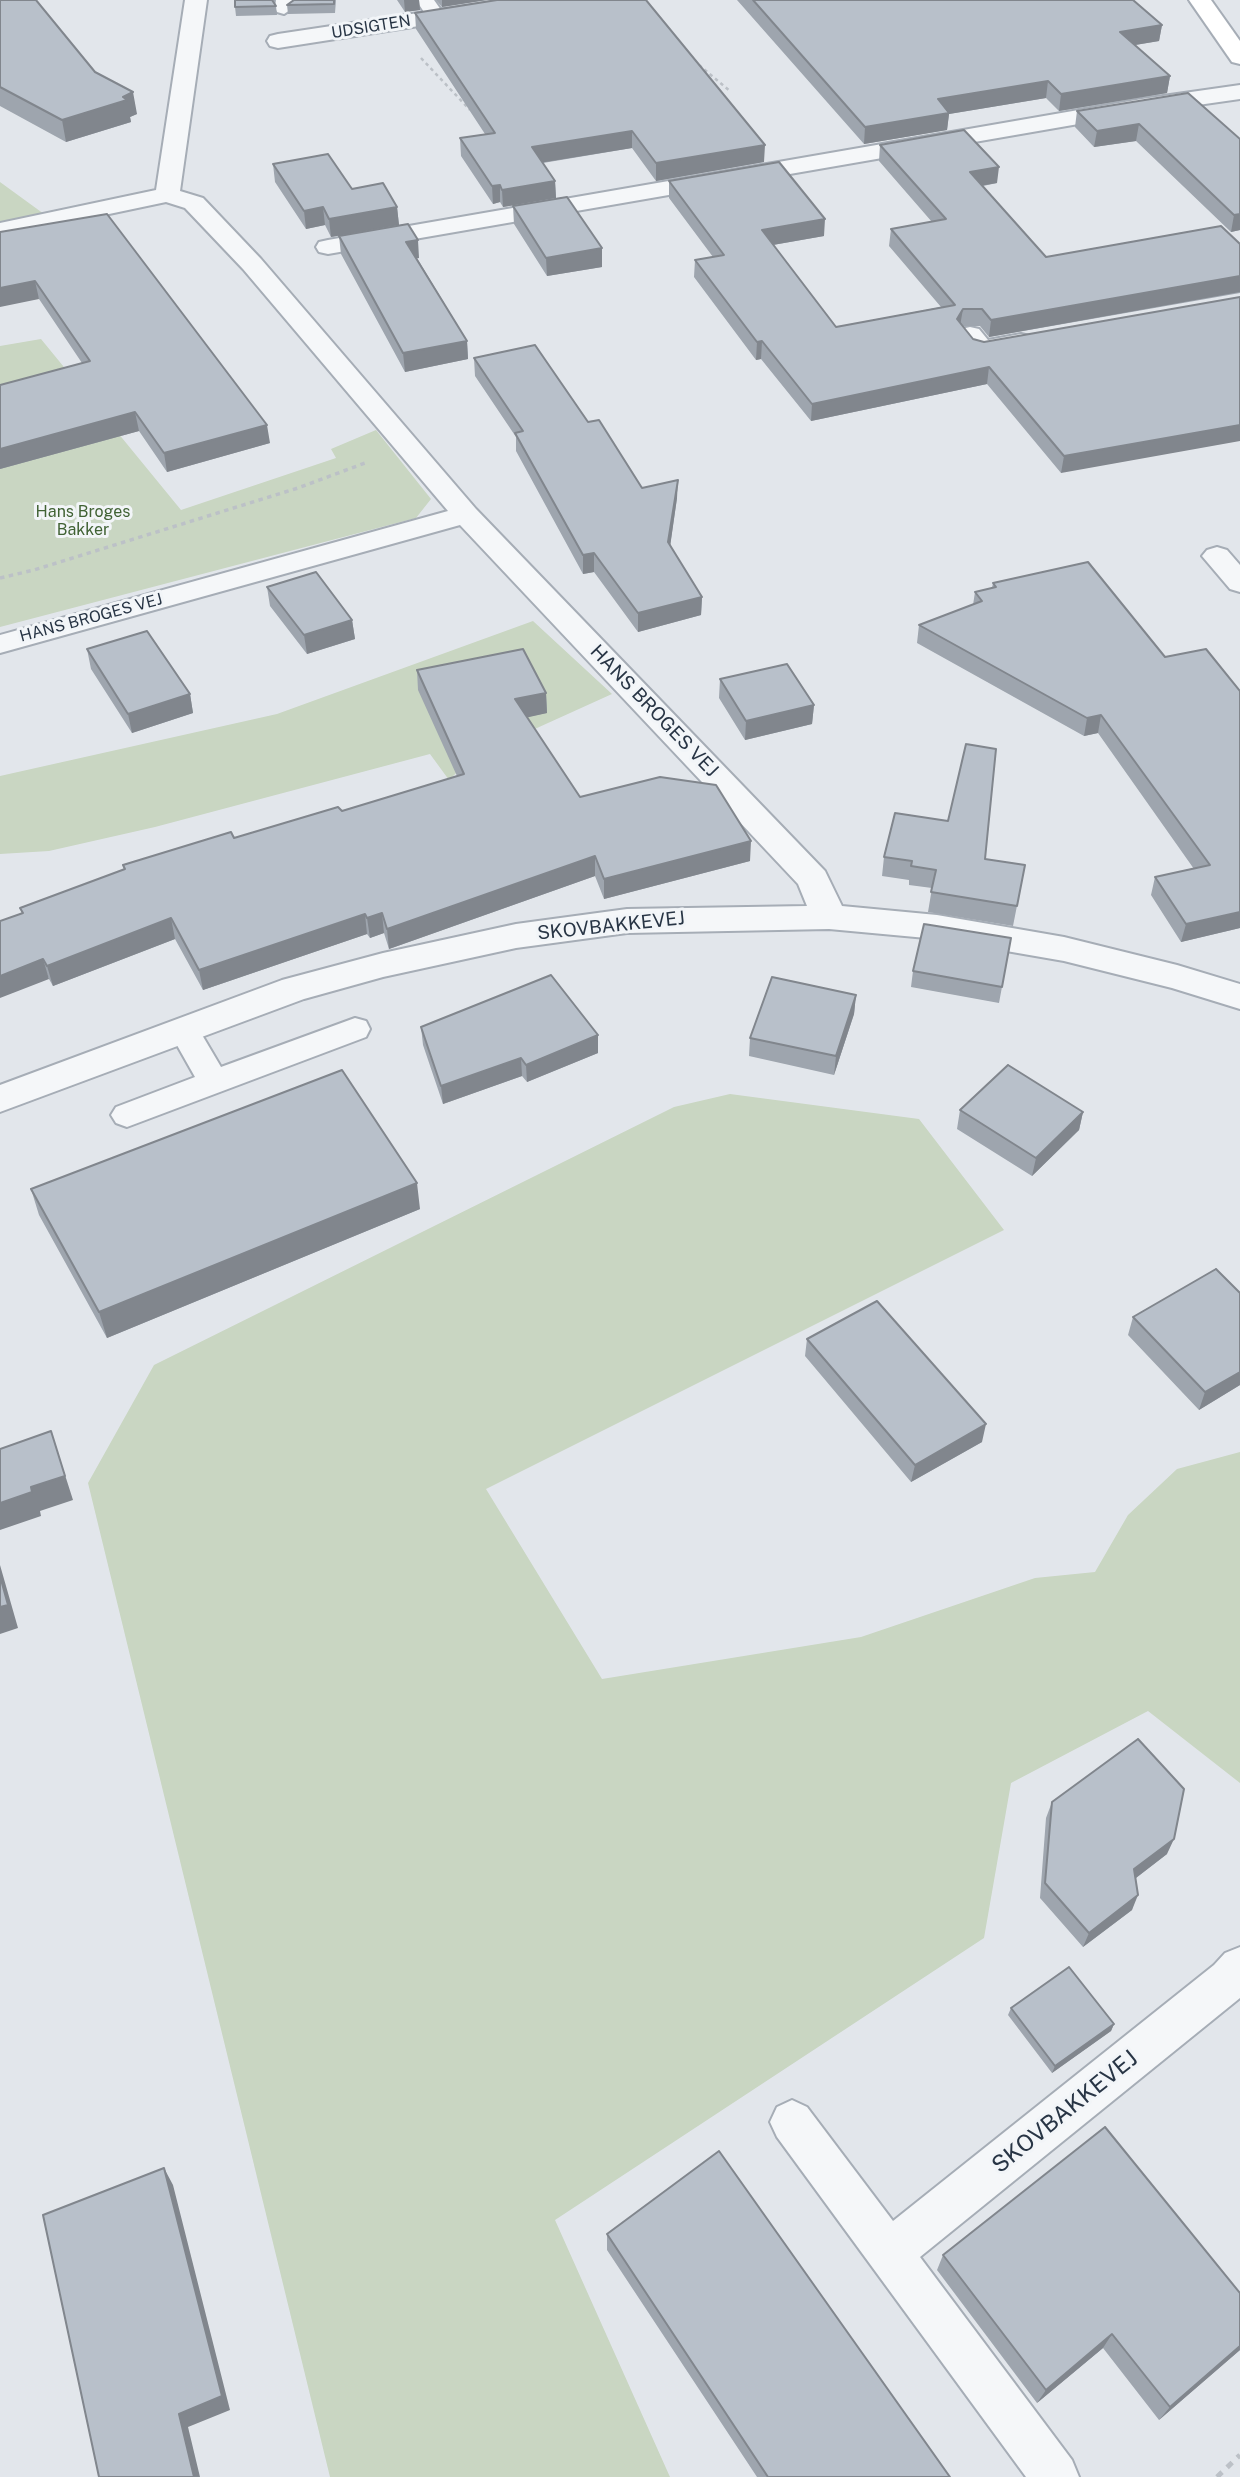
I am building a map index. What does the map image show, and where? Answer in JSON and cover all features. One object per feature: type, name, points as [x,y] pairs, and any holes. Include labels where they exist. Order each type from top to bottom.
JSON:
[{"type":"street","points":[[0,230],[167,195],[196,0]]},
{"type":"street","name":"UDSIGTEN","points":[[278,41],[427,12],[547,0]]},
{"type":"street","points":[[1200,0],[1240,57]]},
{"type":"street","points":[[328,247],[1142,106],[1240,92]]},
{"type":"street","name":"HANS BROGES VEJ","points":[[167,195],[194,203],[252,264],[466,515],[813,878],[829,916]]},
{"type":"street","points":[[970,335],[982,349],[1050,337]]},
{"type":"street","name":"HANS BROGES VEJ","points":[[0,644],[466,515]]},
{"type":"street","points":[[1217,556],[1240,583]]},
{"type":"street","name":"SKOVBAKKEVEJ","points":[[0,1099],[294,989],[383,965],[516,936],[627,921],[829,916],[937,928],[1064,949],[1177,977],[1240,997]]},
{"type":"lane","points":[[127,1115],[355,1029]]},
{"type":"lane","points":[[184,1031],[214,1082]]},
{"type":"lane","name":"SKOVBAKKEVEJ","points":[[888,2254],[1230,1980],[1240,1968]]},
{"type":"lane","points":[[792,2122],[1055,2477]]},
{"type":"path","points":[[427,12],[411,45],[433,73],[472,111]]},
{"type":"path","points":[[694,61],[731,92]]},
{"type":"path","points":[[0,578],[34,570],[298,488],[407,445]]},
{"type":"path","points":[[1217,2477],[1240,2455]]},
{"type":"green space","points":[[0,182],[44,214],[0,227]]},
{"type":"green space","name":"Hans Broges Bakker","points":[[41,339],[181,510],[336,458],[331,449],[376,430],[431,499],[416,518],[0,627],[0,346]]},
{"type":"green space","points":[[533,621],[612,694],[473,757],[449,780],[430,754],[155,827],[49,851],[0,854],[0,776],[277,714]]},
{"type":"green space","points":[[730,1094],[919,1119],[1004,1230],[486,1489],[602,1679],[861,1637],[1035,1578],[1095,1572],[1128,1515],[1177,1469],[1240,1452],[1240,1783],[1148,1711],[1011,1783],[984,1938],[555,2220],[670,2477],[330,2477],[88,1483],[154,1365],[674,1107]]},
{"type":"building","points":[[0,0],[36,0],[95,72],[133,92],[123,97],[127,100],[62,120],[0,87]]},
{"type":"building","points":[[235,0],[272,0],[276,6],[235,7]]},
{"type":"building","points":[[294,0],[334,0],[334,4],[287,5]]},
{"type":"building","points":[[497,0],[646,0],[765,145],[656,163],[632,131],[532,147],[555,181],[502,190],[500,185],[492,186],[460,138],[495,133],[415,13]]},
{"type":"building","points":[[753,0],[1133,0],[1162,25],[1120,32],[1170,76],[1061,94],[1048,81],[938,99],[949,113],[865,127]]},
{"type":"building","points":[[1188,93],[1240,139],[1240,214],[1234,215],[1139,124],[1097,131],[1077,111]]},
{"type":"building","points":[[964,130],[999,167],[970,172],[1046,257],[1221,226],[1240,244],[1240,276],[991,320],[982,309],[963,309],[957,319],[973,339],[984,342],[1240,297],[1240,425],[1064,456],[989,367],[812,404],[762,341],[757,342],[695,260],[724,255],[669,181],[779,162],[825,219],[762,230],[836,327],[955,305],[891,229],[946,219],[880,145]]},
{"type":"building","points":[[328,154],[352,189],[383,183],[397,207],[329,219],[323,207],[304,211],[273,164]]},
{"type":"building","points":[[567,197],[602,248],[546,258],[513,206]]},
{"type":"building","points":[[107,214],[267,425],[164,453],[135,412],[0,449],[0,385],[90,361],[35,281],[0,288],[0,232]]},
{"type":"building","points":[[408,224],[418,240],[406,242],[467,341],[403,353],[339,236]]},
{"type":"building","points":[[535,345],[588,422],[599,420],[642,488],[678,480],[668,542],[702,597],[638,613],[594,553],[583,555],[515,433],[523,431],[474,358]]},
{"type":"building","points":[[1088,562],[1165,657],[1206,649],[1240,691],[1240,912],[1186,924],[1155,877],[1210,865],[1101,715],[1087,718],[919,625],[982,601],[975,592],[996,587],[993,583]]},
{"type":"building","points":[[316,572],[352,620],[304,635],[267,587]]},
{"type":"building","points":[[147,631],[190,694],[128,714],[87,649]]},
{"type":"building","points":[[523,649],[546,693],[515,699],[580,797],[660,777],[716,785],[751,841],[604,879],[595,856],[387,929],[382,913],[367,918],[365,914],[199,970],[171,918],[47,966],[43,959],[0,976],[0,921],[23,913],[20,908],[125,869],[123,865],[231,832],[234,838],[338,807],[342,811],[464,774],[417,670]]},
{"type":"building","points":[[787,664],[814,705],[746,721],[720,679]]},
{"type":"building","points":[[966,744],[996,749],[985,859],[1025,865],[1017,906],[931,892],[936,870],[911,866],[912,861],[884,857],[895,813],[948,821]]},
{"type":"building","points":[[924,924],[1011,938],[1002,987],[913,971]]},
{"type":"building","points":[[551,975],[598,1035],[526,1065],[521,1058],[441,1086],[421,1027]]},
{"type":"building","points":[[772,977],[856,995],[836,1056],[750,1038]]},
{"type":"building","points":[[1008,1065],[1083,1112],[1036,1158],[960,1110]]},
{"type":"building","points":[[342,1070],[417,1183],[99,1312],[31,1189]]},
{"type":"building","points":[[1216,1269],[1240,1293],[1240,1372],[1205,1392],[1133,1317]]},
{"type":"building","points":[[877,1301],[986,1424],[915,1465],[807,1339]]},
{"type":"building","points":[[51,1431],[65,1476],[31,1487],[32,1492],[0,1503],[0,1449]]},
{"type":"building","points":[[0,1576],[8,1605],[0,1607]]},
{"type":"building","points":[[1138,1739],[1184,1789],[1174,1839],[1134,1869],[1138,1895],[1089,1933],[1045,1883],[1052,1802]]},
{"type":"building","points":[[1069,1967],[1114,2024],[1055,2066],[1011,2008]]},
{"type":"building","points":[[1105,2127],[1240,2293],[1240,2346],[1170,2407],[1112,2334],[1046,2390],[943,2255]]},
{"type":"building","points":[[719,2151],[950,2477],[768,2477],[607,2234]]},
{"type":"building","points":[[164,2168],[222,2396],[179,2414],[194,2477],[99,2477],[43,2215]]}]
